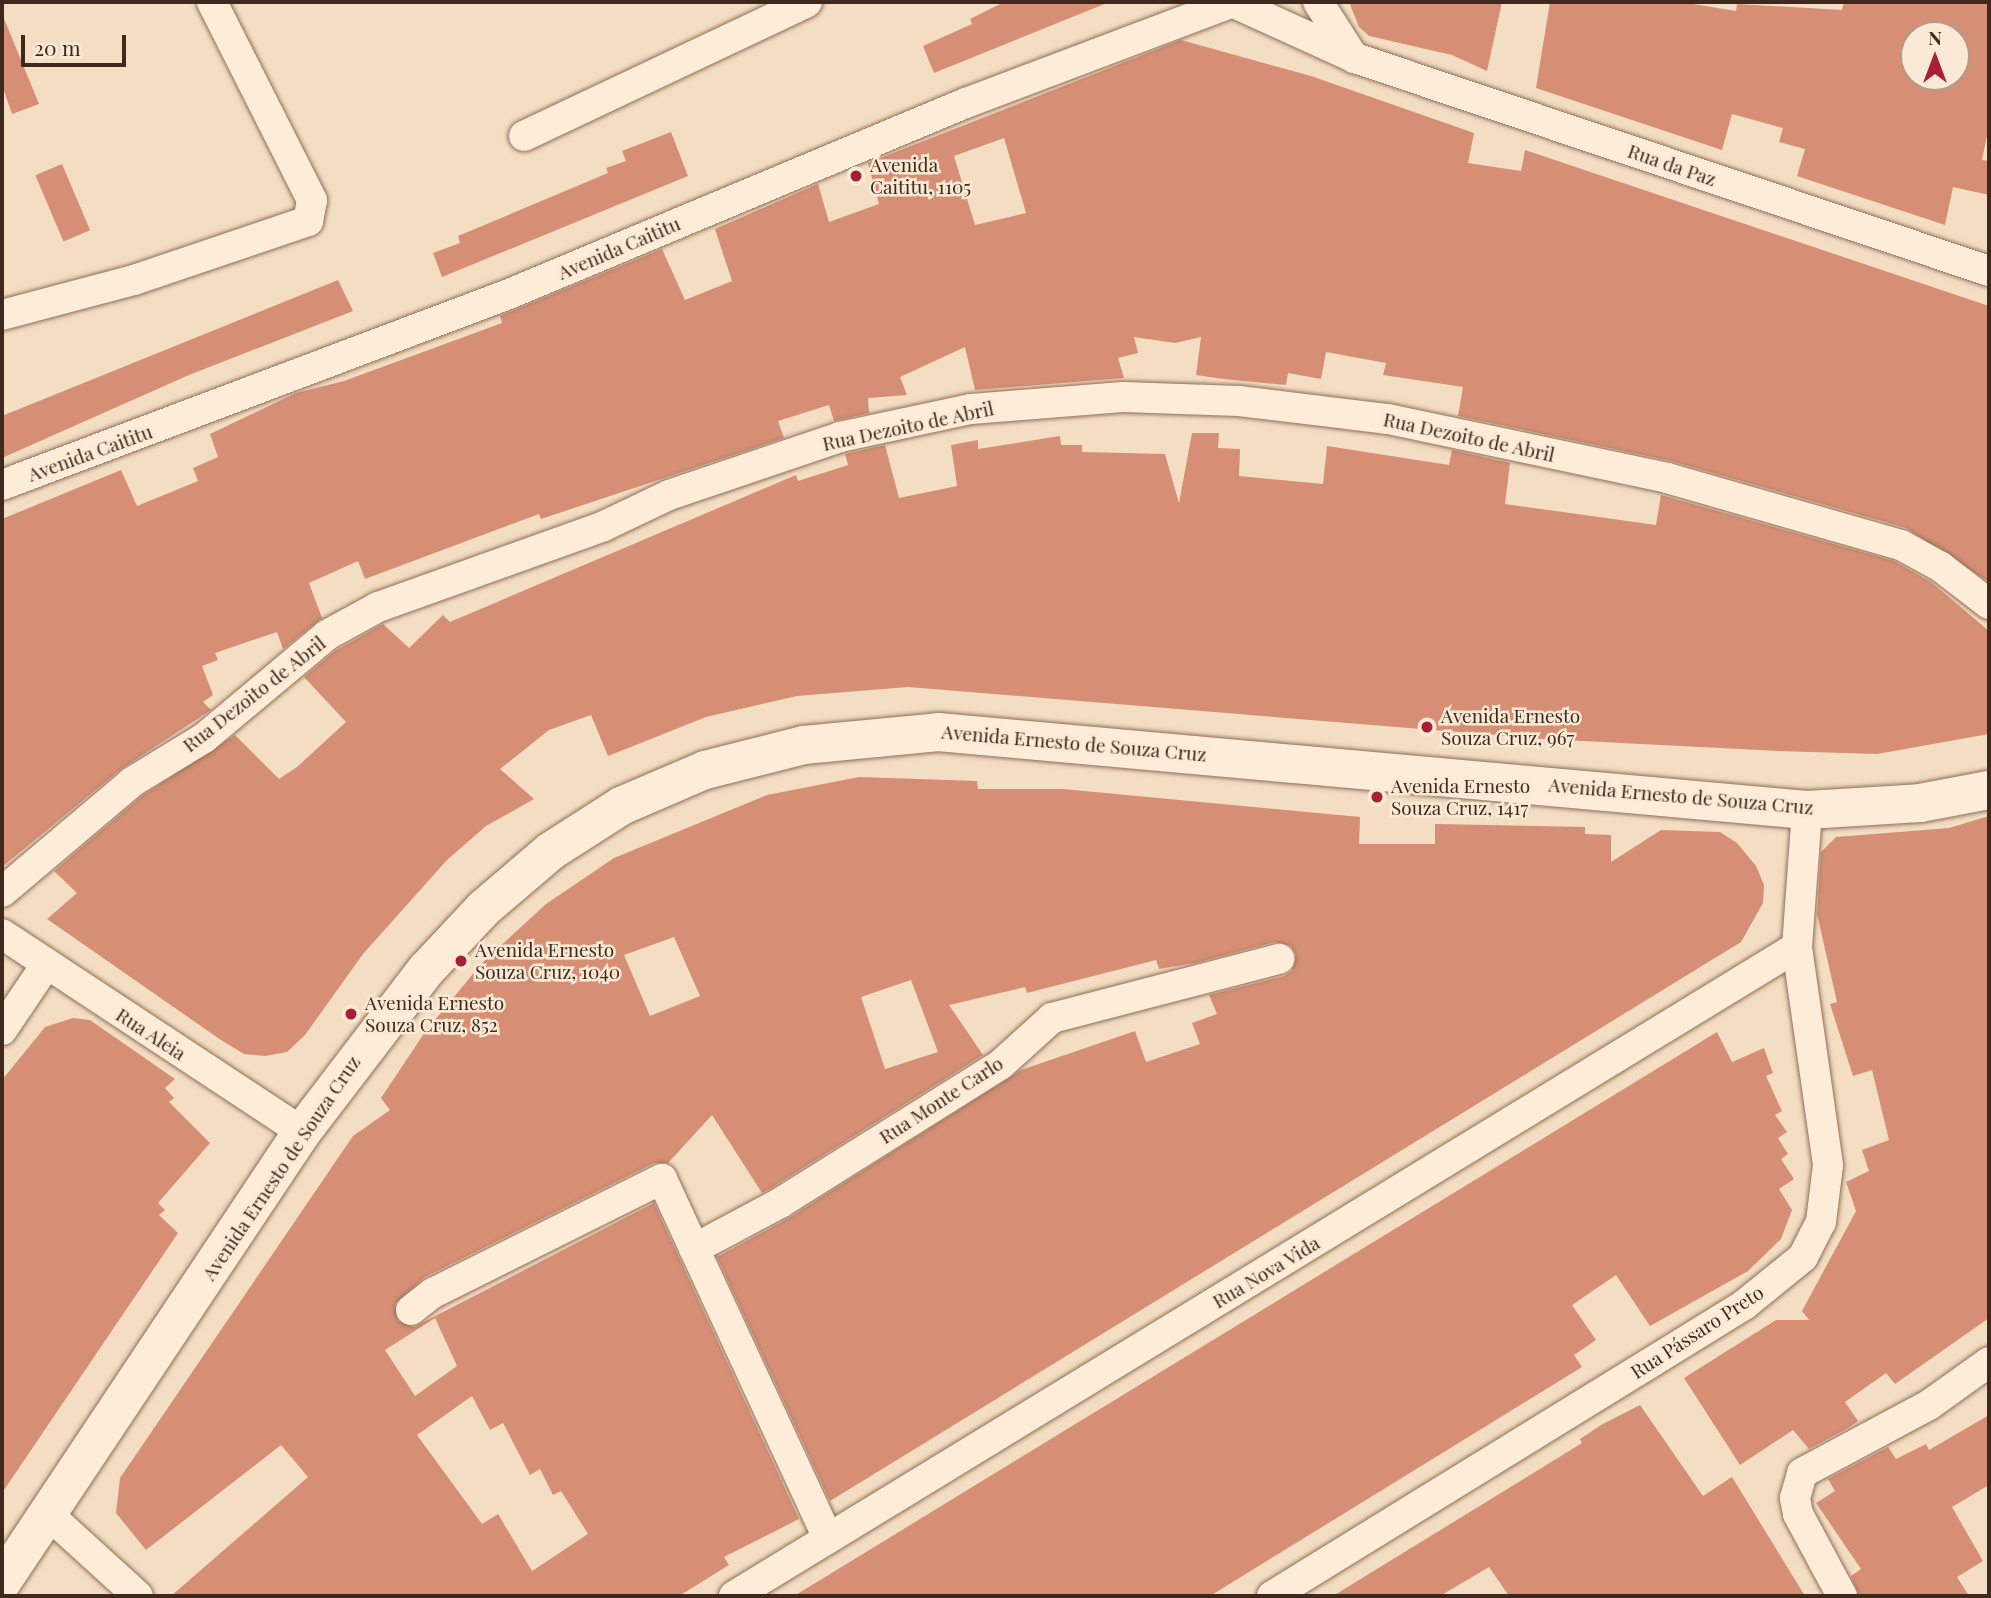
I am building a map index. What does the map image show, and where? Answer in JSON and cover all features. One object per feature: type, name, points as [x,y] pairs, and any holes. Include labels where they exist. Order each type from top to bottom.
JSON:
[{"type":"street","points":[[2,315],[301,227],[313,212],[312,200],[212,2]]},
{"type":"street","points":[[524,136],[807,2]]},
{"type":"street","name":"Rua da Paz","points":[[1232,2],[1354,58],[1989,271]]},
{"type":"street","name":"Avenida Caititu","points":[[2,485],[471,309],[966,103],[1232,2]]},
{"type":"street","points":[[1318,2],[1354,58]]},
{"type":"street","name":"Rua Dezoito de Abril","points":[[2,892],[132,782],[204,738],[327,635],[378,607],[604,526],[669,495],[827,442],[971,409],[1123,397],[1239,401],[1388,419],[1667,478],[1901,545],[1941,567],[1989,604]]},
{"type":"street","name":"Avenida Ernesto de Souza Cruz","points":[[2,1582],[302,1132],[426,970],[483,909],[551,851],[621,806],[705,770],[804,745],[937,732],[1807,810],[1920,803],[1989,790]]},
{"type":"street","name":"Rua Pássaro Preto","points":[[1272,1596],[1744,1305],[1802,1257],[1821,1223],[1828,1165],[1797,947],[1807,810]]},
{"type":"street","name":"Rua Aleia","points":[[2,934],[302,1132]]},
{"type":"street","name":"Rua Nova Vida","points":[[734,1596],[1797,947]]},
{"type":"street","name":"Rua Monte Carlo","points":[[694,1249],[780,1203],[1000,1065],[1052,1018],[1279,959]]},
{"type":"street","points":[[2,1030],[46,965]]},
{"type":"street","points":[[411,1310],[433,1293],[662,1179],[828,1539]]},
{"type":"street","points":[[1842,1596],[1798,1514],[1794,1498],[1802,1474],[1929,1405],[1989,1363]]},
{"type":"street","points":[[49,1515],[138,1596]]},
{"type":"building","points":[[1004,2],[1107,3],[934,73],[923,46],[972,24],[970,19]]},
{"type":"building","points":[[1349,2],[1502,2],[1487,71],[1452,55],[1369,36],[1359,27]]},
{"type":"building","points":[[1550,2],[1681,2],[1736,11],[1737,4],[1842,10],[1844,2],[1989,3],[1989,126],[1982,160],[1989,161],[1989,195],[1953,187],[1945,225],[1797,176],[1805,149],[1779,142],[1783,128],[1732,114],[1722,150],[1536,88]]},
{"type":"building","points":[[3,16],[39,104],[12,114],[2,85]]},
{"type":"building","points":[[1181,40],[1311,76],[1474,133],[1468,163],[1521,171],[1525,150],[1989,306],[1989,582],[1906,528],[1671,461],[1458,416],[1463,387],[1383,375],[1386,363],[1326,352],[1321,379],[1288,373],[1286,385],[1223,379],[1196,375],[1201,337],[1175,343],[1134,337],[1138,353],[1118,358],[1124,378],[975,390],[965,347],[900,377],[907,395],[868,398],[869,413],[834,421],[829,405],[778,421],[784,438],[541,519],[539,514],[365,579],[358,561],[309,583],[322,618],[283,649],[277,632],[215,653],[218,660],[202,666],[213,695],[203,702],[211,710],[121,769],[2,867],[2,519],[121,470],[137,506],[198,481],[193,468],[218,457],[210,434],[296,393],[344,381],[502,323],[500,316],[662,249],[685,300],[732,281],[715,229],[818,184],[829,222],[879,204],[868,163]],"holes":[[[1004,138],[1026,213],[975,225],[954,156]]]},
{"type":"building","points":[[671,132],[688,176],[442,277],[433,253],[460,243],[458,236],[608,173],[606,168],[626,161],[622,151]]},
{"type":"building","points":[[62,164],[90,230],[63,242],[35,175]]},
{"type":"building","points":[[338,280],[353,311],[189,375],[2,458],[2,416]]},
{"type":"building","points":[[1192,433],[1219,433],[1218,448],[1240,449],[1239,476],[1323,484],[1327,446],[1449,465],[1452,450],[1510,463],[1505,504],[1656,525],[1661,495],[1894,561],[1931,582],[1989,631],[1989,734],[1877,754],[1779,751],[1543,739],[908,687],[797,696],[706,717],[608,756],[591,715],[549,730],[500,769],[534,799],[486,826],[447,860],[363,954],[305,1035],[287,1052],[265,1056],[244,1054],[221,1040],[47,919],[77,893],[54,871],[142,796],[235,735],[279,779],[297,767],[346,722],[304,677],[335,651],[383,624],[409,648],[443,615],[450,622],[796,475],[798,481],[848,465],[845,454],[885,445],[899,498],[957,486],[951,445],[978,440],[978,449],[1060,436],[1061,445],[1082,445],[1082,452],[1165,454],[1179,503]]},
{"type":"building","points":[[859,777],[977,781],[978,789],[1063,789],[1360,817],[1359,844],[1435,844],[1435,824],[1585,827],[1585,834],[1611,835],[1611,862],[1661,830],[1720,832],[1737,843],[1756,866],[1764,885],[1763,903],[1741,942],[830,1501],[717,1257],[789,1218],[1021,1070],[1135,1031],[1146,1062],[1200,1044],[1192,1023],[1217,1014],[1209,995],[1284,976],[1292,971],[1296,955],[1291,946],[1275,942],[1195,963],[1159,969],[1156,960],[1027,993],[1025,987],[949,1005],[983,1055],[762,1193],[712,1115],[668,1163],[654,1163],[425,1277],[395,1304],[398,1321],[414,1327],[654,1203],[799,1519],[724,1557],[729,1565],[679,1596],[171,1596],[308,1477],[281,1445],[146,1550],[116,1513],[120,1478],[353,1136],[390,1110],[381,1098],[425,1032],[482,963],[546,904],[614,858],[767,795]],"holes":[[[674,937],[700,996],[650,1016],[624,955]],[[911,980],[938,1052],[885,1069],[861,997]],[[435,1318],[457,1366],[415,1396],[385,1350]],[[472,1396],[490,1430],[503,1423],[530,1475],[540,1469],[553,1495],[561,1491],[588,1534],[532,1571],[498,1514],[482,1524],[417,1435]]]},
{"type":"building","points":[[1989,816],[1989,1318],[1895,1384],[1886,1373],[1845,1402],[1858,1421],[1848,1428],[1809,1449],[1793,1430],[1740,1465],[1684,1378],[1776,1320],[1809,1320],[1802,1311],[1856,1211],[1846,1182],[1869,1171],[1862,1150],[1889,1140],[1872,1070],[1853,1076],[1830,1004],[1837,1002],[1817,914],[1821,852],[1836,837],[1949,828]]},
{"type":"building","points":[[73,1018],[90,1020],[175,1079],[165,1088],[174,1098],[169,1102],[210,1143],[158,1203],[165,1210],[159,1215],[178,1233],[2,1493],[2,1080],[45,1027]]},
{"type":"building","points":[[1717,1032],[1732,1062],[1764,1048],[1773,1073],[1766,1076],[1782,1111],[1775,1115],[1787,1132],[1778,1138],[1788,1154],[1781,1159],[1794,1179],[1779,1189],[1792,1210],[1781,1239],[1748,1271],[1650,1326],[1616,1275],[1572,1305],[1596,1340],[1574,1355],[1582,1367],[1210,1596],[794,1596]]},
{"type":"building","points":[[1640,1405],[1703,1496],[1732,1477],[1805,1596],[1509,1596],[1489,1567],[1440,1596],[1333,1596],[1582,1443],[1580,1439],[1601,1425]]},
{"type":"building","points":[[1989,1415],[1989,1485],[1952,1507],[1983,1561],[1957,1577],[1969,1596],[1859,1596],[1851,1576],[1861,1569],[1816,1503],[1835,1491],[1828,1479],[1888,1447],[1896,1459],[1926,1444],[1929,1450]]},
{"type":"place","name":"Avenida Caititu, 1105","points":[[856,176]]},
{"type":"place","name":"Avenida Ernesto Souza Cruz, 967","points":[[1427,727]]},
{"type":"place","name":"Avenida Ernesto Souza Cruz, 1417","points":[[1377,797]]},
{"type":"place","name":"Avenida Ernesto Souza Cruz, 1040","points":[[461,961]]},
{"type":"place","name":"Avenida Ernesto Souza Cruz, 852","points":[[351,1014]]}]
